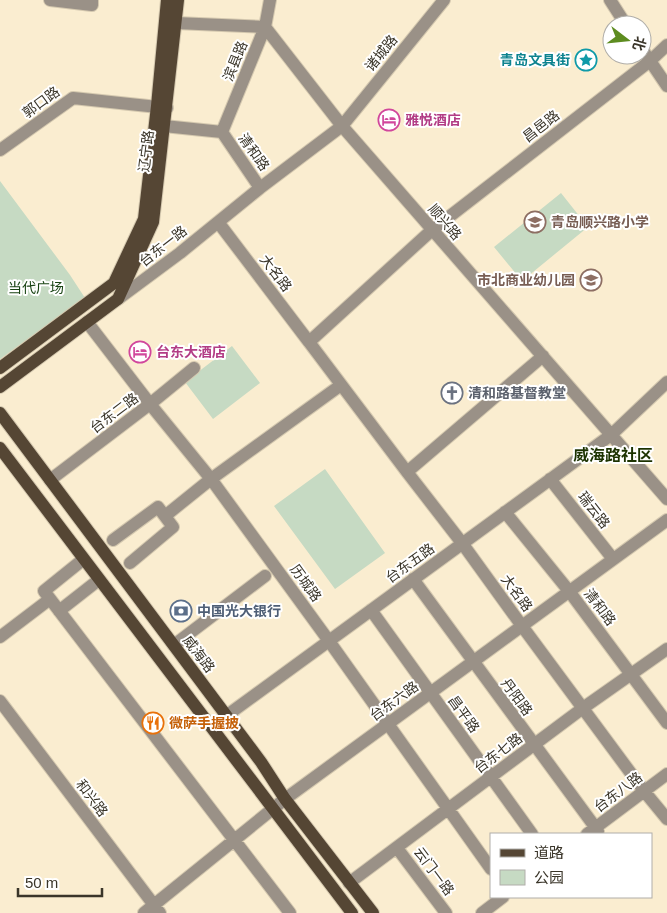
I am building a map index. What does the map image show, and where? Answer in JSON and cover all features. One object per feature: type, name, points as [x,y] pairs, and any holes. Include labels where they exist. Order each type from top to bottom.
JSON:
[{"type":"main road","name":"辽宁路","points":[[118,299],[153,222],[164,126],[162,107],[168,0]]},
{"type":"main road","name":"辽宁路","points":[[0,368],[114,283],[144,219],[176,23],[178,0]]},
{"type":"main road","name":"台东一路","points":[[0,388],[118,299]]},
{"type":"main road","name":"威海路","points":[[0,413],[261,762],[285,799],[373,913]]},
{"type":"main road","points":[[0,448],[352,913]]},
{"type":"street","points":[[50,0],[92,5],[92,0]]},
{"type":"street","name":"滨县路","points":[[222,132],[265,27],[270,0]]},
{"type":"street","name":"诸城路","points":[[342,126],[444,0]]},
{"type":"street","points":[[610,0],[620,15]]},
{"type":"street","points":[[176,23],[265,27]]},
{"type":"street","name":"顺兴路","points":[[265,27],[342,126],[667,499]]},
{"type":"street","name":"昌邑路","points":[[652,59],[667,45]]},
{"type":"street","points":[[652,64],[667,86]]},
{"type":"street","name":"昌邑路","points":[[309,342],[432,230],[645,65]]},
{"type":"street","name":"郭口路","points":[[0,150],[73,98],[162,107]]},
{"type":"street","name":"清和路","points":[[164,126],[222,132],[260,188]]},
{"type":"street","name":"台东一路","points":[[118,299],[342,126]]},
{"type":"street","name":"大名路","points":[[218,222],[462,543],[667,820]]},
{"type":"street","name":"历城路","points":[[87,322],[211,479],[490,868]]},
{"type":"street","points":[[407,472],[543,356]]},
{"type":"street","name":"台东二路","points":[[50,480],[194,368]]},
{"type":"street","name":"台东五路","points":[[226,716],[611,434],[667,382]]},
{"type":"street","points":[[165,516],[211,479],[341,385]]},
{"type":"street","name":"瑞云路","points":[[550,479],[613,559]]},
{"type":"street","points":[[113,540],[158,507],[165,516],[173,527],[130,563]]},
{"type":"street","name":"清和路","points":[[505,512],[569,592],[667,724]]},
{"type":"street","name":"台东六路","points":[[152,910],[285,799],[667,520]]},
{"type":"street","points":[[80,562],[44,592],[290,913]]},
{"type":"street","points":[[174,645],[264,576]]},
{"type":"street","name":"丹阳路","points":[[413,579],[534,745],[594,832]]},
{"type":"street","points":[[59,611],[96,582]]},
{"type":"street","points":[[0,638],[50,600]]},
{"type":"street","name":"昌平路","points":[[371,610],[531,833]]},
{"type":"street","name":"台东七路","points":[[349,883],[584,708],[667,649]]},
{"type":"street","name":"和兴路","points":[[0,701],[152,910]]},
{"type":"street","name":"台东八路","points":[[646,793],[667,774]]},
{"type":"street","name":"台东八路","points":[[594,832],[646,793],[667,780]]},
{"type":"street","name":"云门一路","points":[[397,848],[446,913]]},
{"type":"street","points":[[482,913],[502,898]]},
{"type":"street","points":[[490,913],[510,898]]},
{"type":"green space","name":"当代广场","points":[[0,181],[85,298],[0,359]]},
{"type":"green space","points":[[561,193],[588,227],[522,281],[494,247]]},
{"type":"green space","points":[[232,346],[260,383],[213,419],[185,382]]},
{"type":"green space","points":[[325,469],[385,553],[335,589],[274,506]]},
{"type":"place","name":"青岛文具街","points":[[586,60]]},
{"type":"place","name":"雅悦酒店","points":[[389,120]]},
{"type":"place","name":"青岛顺兴路小学","points":[[535,222]]},
{"type":"place","name":"市北商业幼儿园","points":[[591,280]]},
{"type":"place","name":"台东大酒店","points":[[140,352]]},
{"type":"place","name":"清和路基督教堂","points":[[452,393]]},
{"type":"place","name":"中国光大银行","points":[[181,611]]},
{"type":"place","name":"微萨手握披","points":[[153,723]]},
{"type":"district","name":"威海路社区","points":[[613,455]]}]
